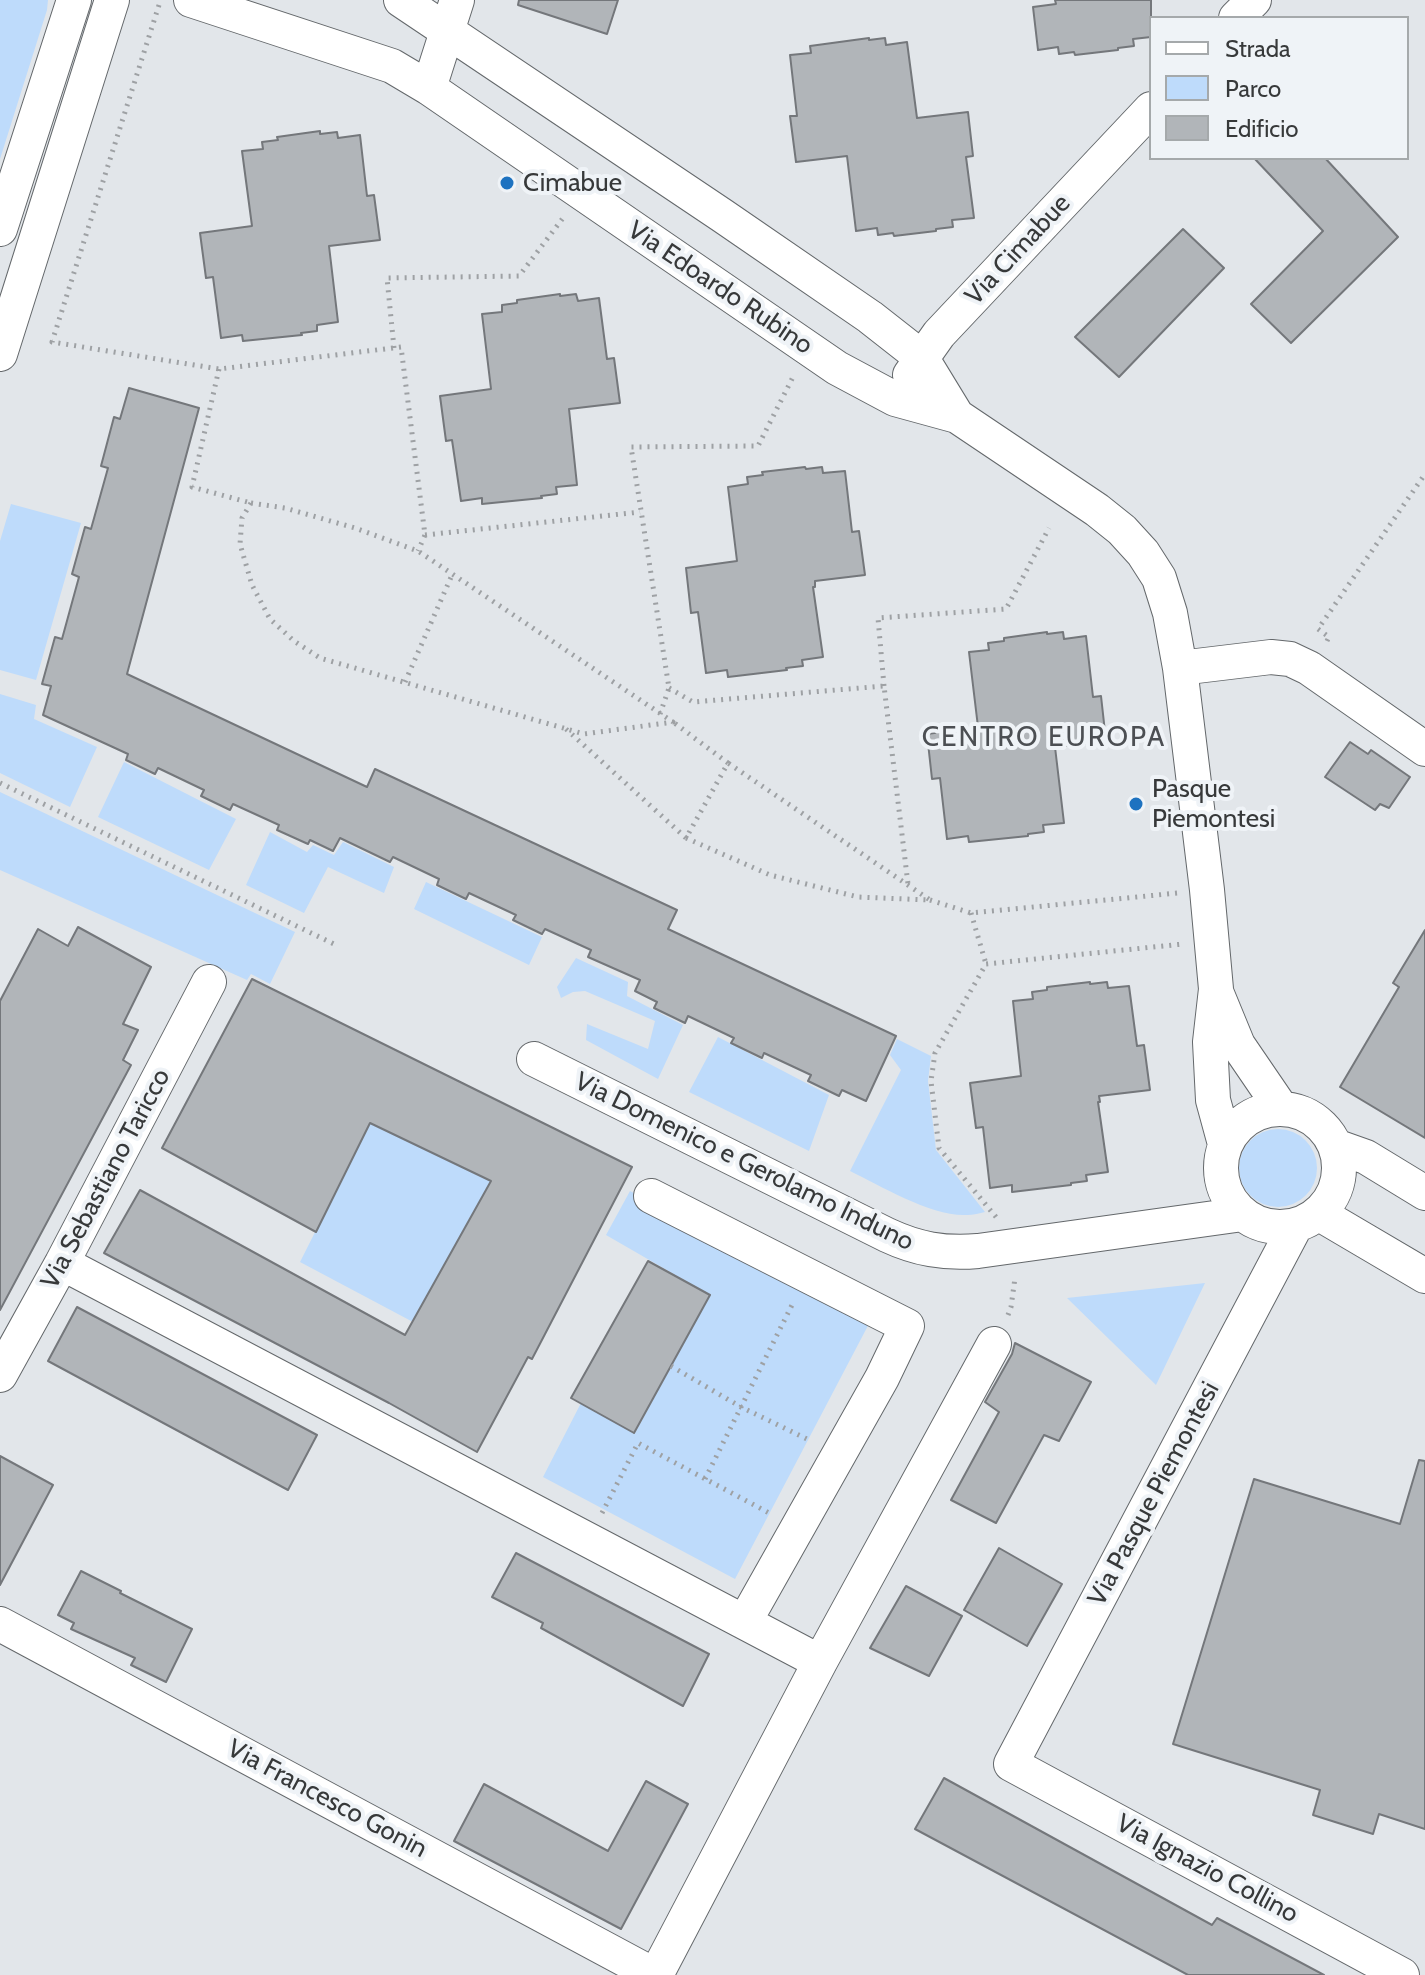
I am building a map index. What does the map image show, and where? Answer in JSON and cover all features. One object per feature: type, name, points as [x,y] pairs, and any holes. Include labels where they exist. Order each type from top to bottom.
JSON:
[{"type":"street","points":[[0,231],[74,0]]},
{"type":"street","points":[[0,354],[112,0]]},
{"type":"street","name":"Via Edoardo Rubino","points":[[191,0],[392,66],[429,88],[837,368],[895,399],[957,416],[1097,510],[1122,530],[1143,553],[1163,590],[1180,668],[1216,989],[1210,1042],[1213,1100],[1225,1144],[1221,1163],[1222,1182],[1230,1199],[1243,1214]]},
{"type":"street","name":"Via Edoardo Rubino","points":[[401,0],[452,15],[735,224],[870,317],[921,357],[957,416]]},
{"type":"street","points":[[1238,16],[1254,0]]},
{"type":"street","points":[[429,88],[452,15]]},
{"type":"street","name":"Via Cimabue","points":[[895,399],[939,334],[1149,111]]},
{"type":"street","points":[[0,231],[53,186]]},
{"type":"street","points":[[1180,668],[1271,657],[1290,659],[1309,668],[1425,749]]},
{"type":"street","name":"Via Sebastiano Taricco","points":[[0,1375],[209,982]]},
{"type":"street","name":"Via Edoardo Rubino","points":[[1216,989],[1238,1045],[1281,1108]]},
{"type":"street","name":"Via Domenico e Gerolamo Induno","points":[[534,1059],[907,1244],[930,1250],[960,1253],[1243,1214]]},
{"type":"street","points":[[1225,1144],[1235,1129],[1248,1118],[1264,1110],[1281,1108],[1298,1111],[1314,1119],[1335,1146],[1339,1164],[1337,1182],[1330,1199],[1307,1219],[1278,1227],[1259,1223],[1243,1214]]},
{"type":"street","points":[[1335,1146],[1366,1157],[1425,1193]]},
{"type":"street","points":[[651,1196],[907,1326],[882,1378],[745,1621]]},
{"type":"street","points":[[1307,1219],[1425,1276]]},
{"type":"street","name":"Via Pasque Piemontesi","points":[[1011,1764],[1307,1219]]},
{"type":"street","points":[[62,1263],[820,1662]]},
{"type":"street","points":[[655,1975],[820,1662],[994,1344]]},
{"type":"street","name":"Via Francesco Gonin","points":[[0,1624],[655,1975]]},
{"type":"street","name":"Via Ignazio Collino","points":[[1011,1764],[1402,1975]]},
{"type":"path","points":[[161,0],[52,342],[219,369],[401,347],[425,535],[418,551]]},
{"type":"path","points":[[394,348],[387,278],[519,276],[582,193]]},
{"type":"path","points":[[660,714],[669,688],[631,447],[758,446],[807,347]]},
{"type":"path","points":[[219,369],[192,487],[251,503],[285,508],[355,528],[418,551],[930,900]]},
{"type":"path","points":[[1309,668],[1329,637],[1318,629],[1425,474]]},
{"type":"path","points":[[251,503],[242,518],[240,544],[252,585],[270,619],[294,641],[320,658],[584,734],[673,722]]},
{"type":"path","points":[[425,535],[640,512]]},
{"type":"path","points":[[908,885],[878,618],[1006,609],[1049,528]]},
{"type":"path","points":[[405,682],[452,575]]},
{"type":"path","points":[[669,688],[693,702],[884,686]]},
{"type":"path","points":[[565,729],[686,838],[785,879],[858,897],[930,900],[971,913],[1207,890]]},
{"type":"path","points":[[686,838],[728,763]]},
{"type":"path","points":[[0,783],[336,945]]},
{"type":"path","points":[[971,913],[986,964],[935,1053],[931,1081],[939,1148],[1020,1245],[1011,1307],[994,1344]]},
{"type":"path","points":[[986,964],[1211,941]]},
{"type":"path","points":[[705,1479],[807,1275]]},
{"type":"path","points":[[671,1366],[741,1407],[838,1454]]},
{"type":"path","points":[[589,1539],[638,1443],[798,1528]]},
{"type":"green space","points":[[0,0],[48,0],[0,159]]},
{"type":"green space","points":[[11,504],[81,523],[36,680],[0,670],[0,541]]},
{"type":"green space","points":[[0,694],[36,705],[34,719],[97,747],[70,807],[0,773]]},
{"type":"green space","points":[[124,762],[236,819],[209,870],[98,817]]},
{"type":"green space","points":[[0,792],[295,932],[270,984],[251,974],[247,980],[0,870]]},
{"type":"green space","points":[[270,832],[307,852],[313,845],[334,855],[343,842],[394,867],[384,893],[328,867],[304,913],[246,885]]},
{"type":"green space","points":[[426,882],[542,937],[529,965],[414,909]]},
{"type":"green space","points":[[576,958],[628,982],[627,996],[683,1025],[658,1079],[586,1040],[587,1024],[648,1049],[655,1021],[585,991],[561,998],[557,987]]},
{"type":"green space","points":[[718,1037],[829,1095],[809,1151],[689,1092]]},
{"type":"green space","points":[[897,1039],[931,1056],[928,1081],[936,1150],[985,1212],[967,1215],[938,1211],[850,1171],[901,1070],[890,1055]]},
{"type":"green space","points":[[370,1123],[491,1181],[413,1322],[300,1262]]},
{"type":"green space","points":[[1278,1129],[1293,1132],[1310,1146],[1317,1168],[1314,1183],[1300,1200],[1278,1207],[1263,1204],[1246,1190],[1239,1168],[1242,1153],[1256,1136]]},
{"type":"green space","points":[[630,1191],[872,1318],[735,1579],[543,1477],[581,1403],[635,1433],[710,1295],[606,1235]]},
{"type":"green space","points":[[1205,1283],[1156,1385],[1067,1298]]},
{"type":"building","points":[[519,0],[618,0],[607,34],[518,5]]},
{"type":"building","points":[[1055,0],[1151,0],[1149,37],[1133,39],[1134,46],[1118,50],[1075,55],[1074,52],[1059,54],[1058,47],[1038,50],[1033,7],[1056,4]]},
{"type":"building","points":[[885,38],[886,45],[907,42],[917,118],[968,112],[973,156],[966,157],[974,218],[952,220],[953,227],[936,231],[894,236],[893,233],[878,235],[877,228],[856,231],[847,156],[796,162],[790,116],[797,116],[790,55],[811,53],[810,46]]},
{"type":"building","points":[[320,131],[320,134],[337,132],[338,138],[360,135],[367,196],[374,195],[380,240],[329,246],[338,322],[317,325],[317,331],[302,335],[243,341],[242,335],[221,338],[213,277],[206,278],[200,233],[252,226],[242,151],[263,149],[262,142],[278,140],[277,137]]},
{"type":"building","points":[[1256,160],[1327,160],[1398,237],[1291,343],[1251,304],[1323,231]]},
{"type":"building","points":[[1183,229],[1224,268],[1119,377],[1075,337]]},
{"type":"building","points":[[576,294],[578,301],[599,298],[607,359],[614,358],[620,403],[569,409],[577,485],[556,487],[557,494],[542,498],[482,504],[482,498],[461,501],[452,440],[446,441],[440,396],[491,389],[482,314],[502,312],[502,305],[517,303],[517,300]]},
{"type":"building","points":[[129,388],[199,408],[127,674],[367,787],[375,769],[677,910],[668,929],[896,1036],[866,1101],[842,1090],[839,1096],[808,1081],[811,1075],[764,1053],[762,1058],[731,1043],[734,1038],[688,1016],[685,1023],[654,1008],[657,1002],[635,991],[640,980],[588,957],[591,950],[545,929],[542,934],[513,920],[516,915],[469,893],[466,899],[437,885],[439,879],[393,857],[390,862],[340,838],[333,851],[310,840],[308,844],[277,830],[279,825],[233,804],[230,810],[201,796],[204,790],[158,768],[155,774],[126,760],[128,754],[43,715],[51,686],[42,684],[55,637],[62,639],[79,577],[72,574],[85,527],[91,529],[108,468],[101,466],[114,417],[120,419]]},
{"type":"building","points":[[822,467],[823,473],[845,471],[852,532],[859,531],[865,575],[815,581],[813,587],[823,657],[802,660],[803,666],[787,670],[728,677],[727,670],[706,673],[698,612],[691,613],[686,568],[737,561],[728,487],[748,484],[747,477],[763,475],[762,472]]},
{"type":"building","points":[[1063,632],[1064,639],[1086,636],[1093,697],[1101,696],[1106,741],[1055,747],[1064,823],[1043,825],[1044,832],[1028,836],[969,842],[968,836],[947,839],[940,778],[932,779],[927,734],[978,727],[969,652],[989,650],[988,643],[1004,641],[1004,638]]},
{"type":"building","points":[[1350,742],[1368,754],[1371,750],[1410,777],[1389,808],[1380,804],[1375,810],[1325,777]]},
{"type":"building","points":[[78,927],[151,967],[123,1024],[138,1030],[123,1060],[131,1065],[0,1310],[0,1001],[38,929],[68,946]]},
{"type":"building","points":[[1425,930],[1425,1138],[1340,1087],[1399,987],[1393,983]]},
{"type":"building","points":[[252,979],[632,1167],[532,1359],[528,1357],[477,1452],[104,1253],[140,1190],[405,1335],[491,1181],[370,1123],[316,1232],[162,1148]]},
{"type":"building","points":[[1107,982],[1108,988],[1129,986],[1137,1046],[1144,1045],[1150,1090],[1099,1096],[1108,1172],[1086,1175],[1087,1181],[1071,1185],[1012,1192],[1012,1185],[990,1188],[983,1127],[976,1128],[970,1083],[1021,1076],[1013,1001],[1033,999],[1032,992],[1047,990],[1047,987]]},
{"type":"building","points":[[648,1261],[710,1295],[634,1433],[571,1398]]},
{"type":"building","points":[[77,1307],[317,1435],[288,1490],[48,1361]]},
{"type":"building","points":[[1015,1343],[1091,1382],[1059,1441],[1044,1435],[996,1523],[951,1500],[999,1412],[985,1402]]},
{"type":"building","points":[[0,1456],[53,1485],[0,1585]]},
{"type":"building","points":[[1419,1460],[1425,1461],[1425,1829],[1379,1814],[1373,1834],[1313,1815],[1320,1790],[1173,1744],[1254,1479],[1400,1524]]},
{"type":"building","points":[[999,1548],[1062,1584],[1027,1646],[964,1610]]},
{"type":"building","points":[[516,1553],[709,1654],[683,1706],[541,1628],[543,1623],[492,1597]]},
{"type":"building","points":[[81,1571],[192,1629],[166,1682],[131,1665],[135,1658],[71,1629],[74,1623],[58,1615]]},
{"type":"building","points":[[906,1586],[962,1616],[929,1676],[870,1648]]},
{"type":"building","points":[[944,1778],[1212,1925],[1217,1918],[1324,1975],[1188,1975],[915,1829]]},
{"type":"building","points":[[646,1781],[688,1804],[621,1929],[454,1841],[484,1784],[608,1851]]},
{"type":"place","name":"Cimabue","points":[[507,183]]},
{"type":"place","name":"Pasque Piemontesi","points":[[1136,804]]},
{"type":"district","name":"CENTRO EUROPA","points":[[1044,738]]}]
